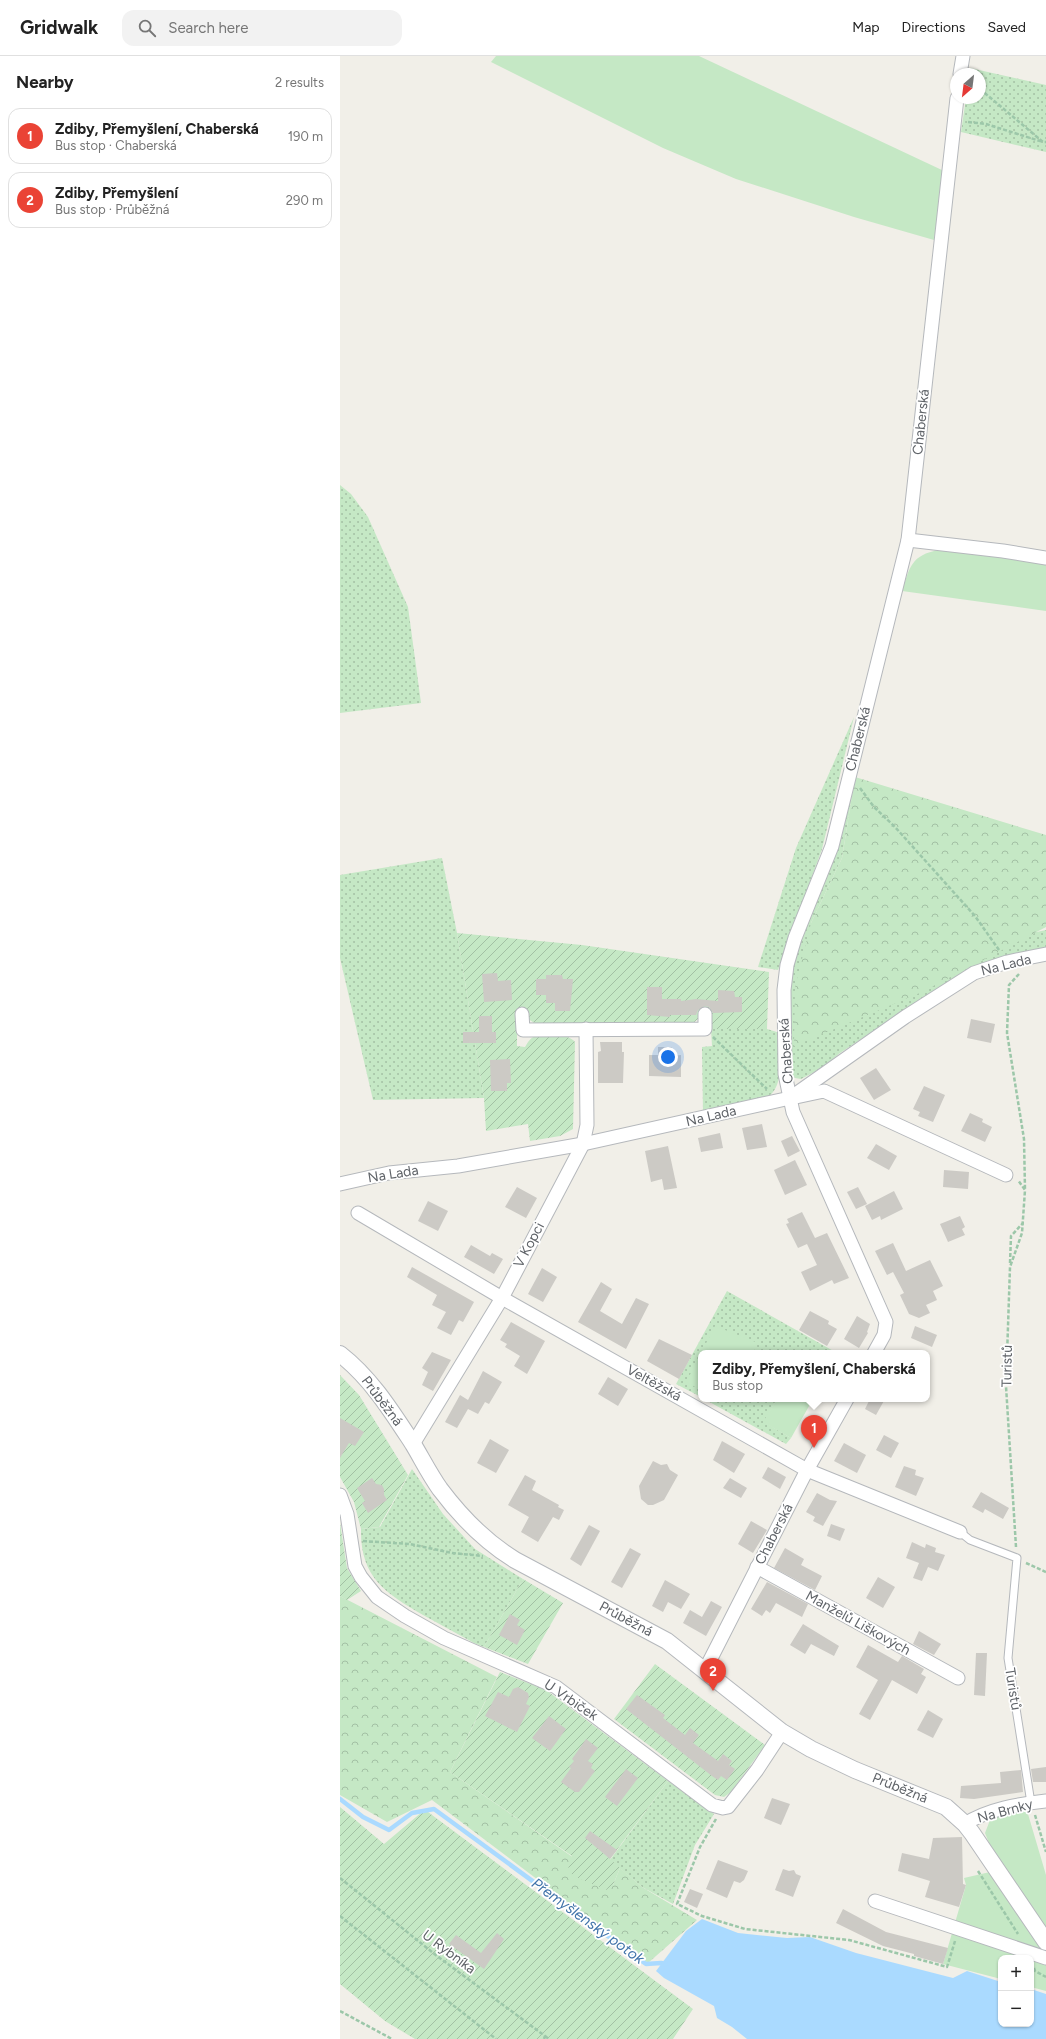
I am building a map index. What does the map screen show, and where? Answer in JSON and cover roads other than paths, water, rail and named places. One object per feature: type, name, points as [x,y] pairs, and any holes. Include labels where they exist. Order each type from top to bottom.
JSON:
[{"type":"street","points":[[961,68],[963,56]]},
{"type":"street","name":"Chaberská","points":[[876,1350],[884,1335],[886,1322],[793,1112],[785,1099],[783,1023],[784,990],[786,965],[795,938],[832,846],[908,540],[956,104]]},
{"type":"street","points":[[908,540],[1003,551],[1046,558]]},
{"type":"street","name":"Na Lada","points":[[340,1184],[389,1173],[458,1166],[583,1144],[785,1099],[905,1017],[974,973],[1007,962],[1046,954]]},
{"type":"street","points":[[522,1014],[523,1036],[586,1029],[705,1029],[705,1014]]},
{"type":"street","name":"V Kopci","points":[[413,1444],[502,1298],[583,1144],[587,1125],[586,1029]]},
{"type":"street","points":[[785,1099],[824,1091],[1006,1175]]},
{"type":"street","name":"Veltěžská","points":[[358,1213],[502,1298],[807,1470],[960,1532]]},
{"type":"street","name":"Průběžná","points":[[340,1354],[372,1384],[413,1444],[439,1488],[456,1509],[493,1546],[515,1560],[667,1641],[782,1732],[811,1749],[855,1770],[946,1807],[965,1824],[1046,1942]]},
{"type":"street","name":"Chaberská","points":[[705,1670],[807,1470],[846,1402]]},
{"type":"street","name":"U Vrbiček","points":[[340,1495],[347,1514],[354,1566],[377,1597],[444,1638],[556,1687],[712,1805],[723,1808],[728,1807],[757,1770],[782,1732]]},
{"type":"street","name":"Manželů Liškových","points":[[757,1567],[958,1678]]},
{"type":"street","name":"Na Brnky","points":[[965,1824],[979,1815],[1046,1801]]},
{"type":"street","points":[[875,1901],[1046,1958]]},
{"type":"lane","name":"Turistů","points":[[960,1532],[970,1540],[1017,1558],[1008,1658],[1031,1803]]},
{"type":"water","points":[[702,1919],[738,1933],[787,1938],[810,1937],[856,1953],[953,1978],[967,1971],[998,1981],[998,2027],[1034,2027],[1034,1990],[1046,1994],[1046,2039],[747,2039],[732,2027],[717,2018],[714,2006],[664,1978],[656,1971],[686,1931]]},
{"type":"waterway","name":"Přemyšlenský potok","points":[[340,1799],[363,1817],[389,1830],[412,1813],[434,1809],[646,1964],[666,1964]]},
{"type":"place","name":"Zdiby, Přemyšlení, Chaberská","points":[[814,1448]]},
{"type":"place","name":"Zdiby, Přemyšlení","points":[[713,1691]]}]
